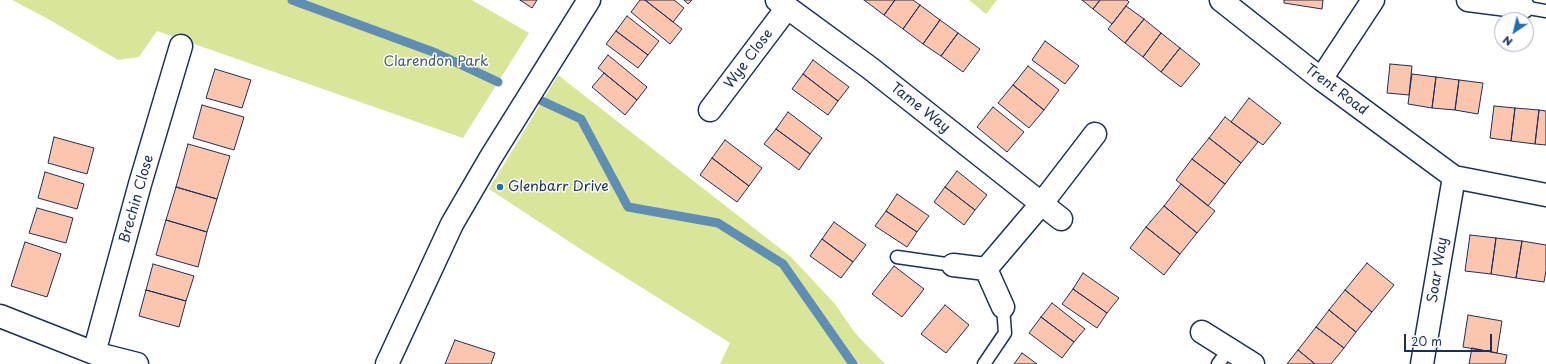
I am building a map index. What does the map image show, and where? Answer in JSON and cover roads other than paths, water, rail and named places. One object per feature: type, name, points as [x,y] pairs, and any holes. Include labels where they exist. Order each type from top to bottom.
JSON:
[{"type":"street","points":[[387,364],[452,224],[491,157],[589,0]]},
{"type":"street","name":"Trent Road","points":[[1221,0],[1321,79],[1454,177]]},
{"type":"street","points":[[1321,79],[1373,0]]},
{"type":"street","points":[[1468,0],[1524,7]]},
{"type":"street","name":"Wye Close","points":[[710,110],[782,4]]},
{"type":"street","name":"Tame Way","points":[[782,4],[870,68],[1061,219]]},
{"type":"street","name":"Brechin Close","points":[[94,353],[140,184],[181,46]]},
{"type":"street","points":[[986,269],[1042,203],[1095,134]]},
{"type":"street","points":[[1454,177],[1546,195]]},
{"type":"street","name":"Soar Way","points":[[1422,364],[1454,177]]},
{"type":"street","points":[[953,265],[986,269]]},
{"type":"street","points":[[986,269],[1003,307]]},
{"type":"street","points":[[0,316],[94,353],[137,364]]},
{"type":"street","points":[[1202,332],[1224,357],[1253,364]]},
{"type":"lane","points":[[1524,7],[1546,11]]},
{"type":"lane","points":[[897,257],[953,265]]},
{"type":"lane","points":[[984,364],[1005,333],[1003,307]]},
{"type":"waterway","points":[[292,0],[436,53],[498,82]]},
{"type":"waterway","points":[[542,101],[581,119],[628,207],[718,223],[783,264],[853,364]]},
{"type":"place","name":"Glenbarr Drive","points":[[500,187]]},
{"type":"park label","name":"Clarendon Park","points":[[436,62]]}]
